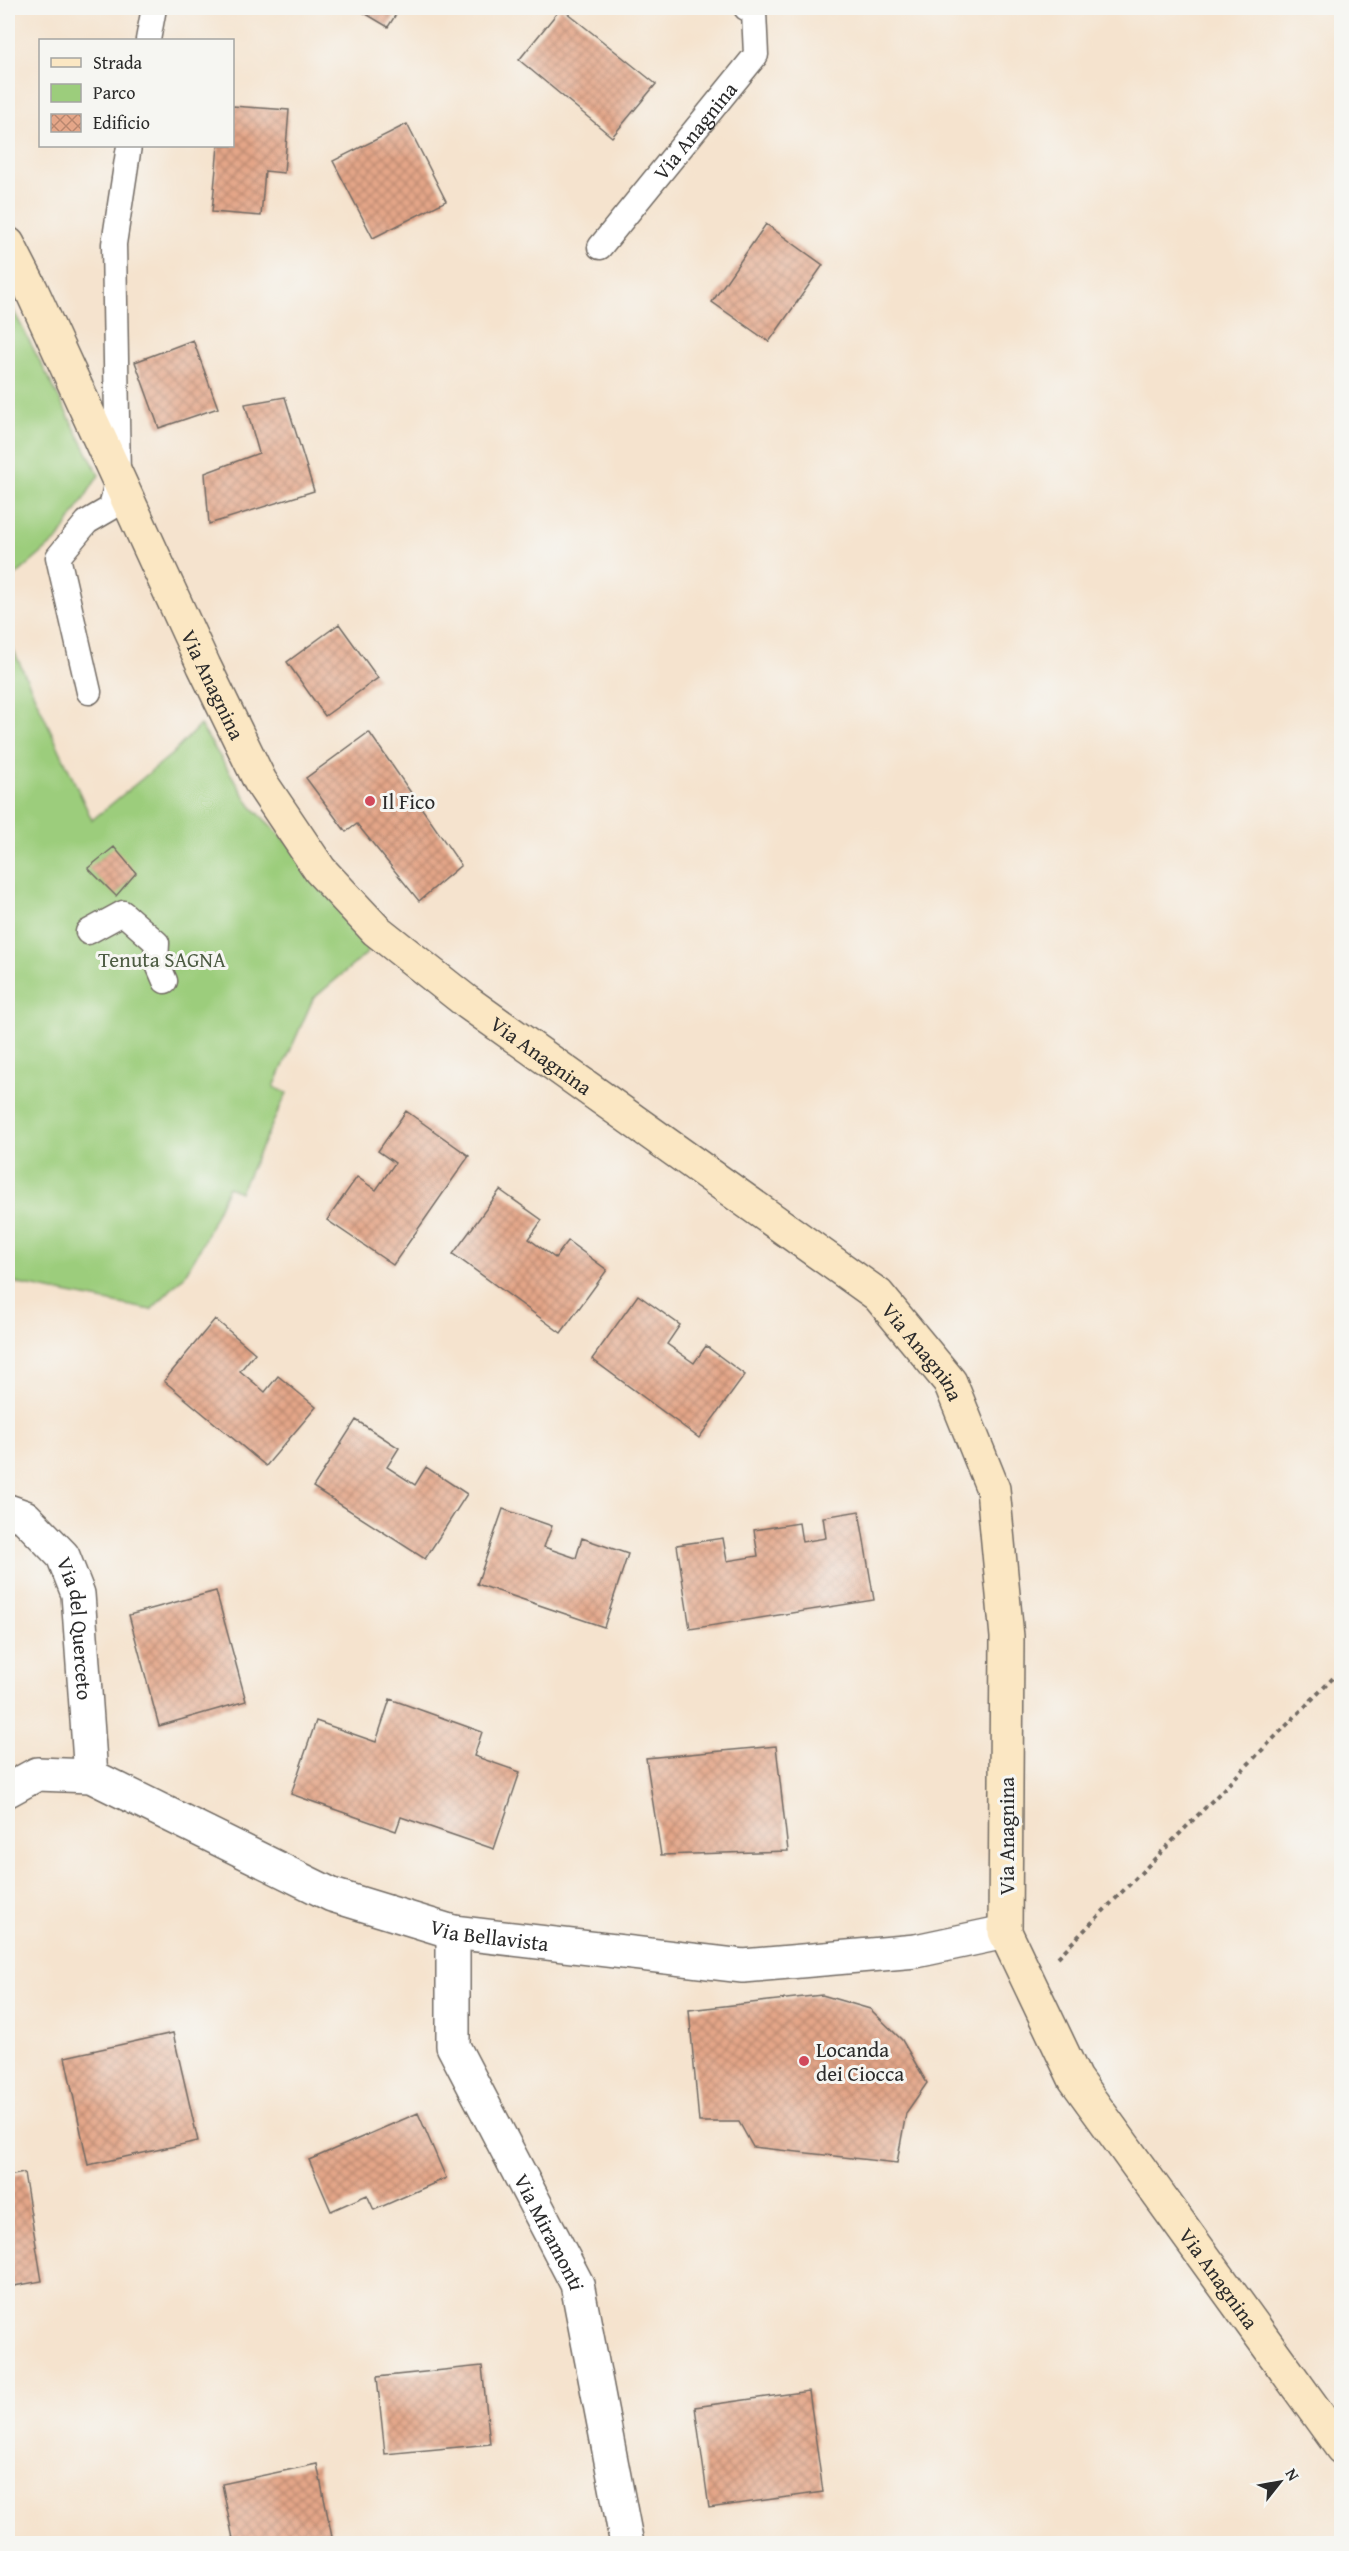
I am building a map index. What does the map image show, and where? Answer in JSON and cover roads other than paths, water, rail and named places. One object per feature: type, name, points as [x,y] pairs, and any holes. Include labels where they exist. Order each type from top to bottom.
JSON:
[{"type":"main road","name":"Via Anagnina","points":[[8,244],[118,476],[204,666],[260,781],[320,870],[360,915],[420,966],[504,1030],[878,1295],[950,1382],[993,1489],[1007,1637],[1005,1932],[1075,2079],[1341,2448]]},
{"type":"street","name":"Via del Querceto","points":[[8,1511],[25,1517],[63,1556],[78,1594],[91,1776]]},
{"type":"street","name":"Via Bellavista","points":[[8,1790],[37,1774],[91,1776],[332,1895],[453,1932],[743,1966],[916,1951],[1005,1932]]},
{"type":"street","name":"Via Miramonti","points":[[453,1932],[453,2046],[577,2284],[627,2544]]},
{"type":"lane","points":[[148,39],[154,8]]},
{"type":"lane","name":"Via Anagnina","points":[[600,247],[756,55],[754,12],[746,8]]},
{"type":"lane","name":"Via Anagnina","points":[[118,476],[114,243],[129,147]]},
{"type":"lane","points":[[89,692],[58,557],[87,522],[111,508],[118,476]]},
{"type":"lane","points":[[88,932],[123,913],[157,943],[156,960],[165,981]]},
{"type":"place","name":"Il Fico","points":[[370,801]]},
{"type":"place","name":"Locanda dei Ciocca","points":[[804,2061]]},
{"type":"park label","name":"Tenuta SAGNA","points":[[162,959]]}]
